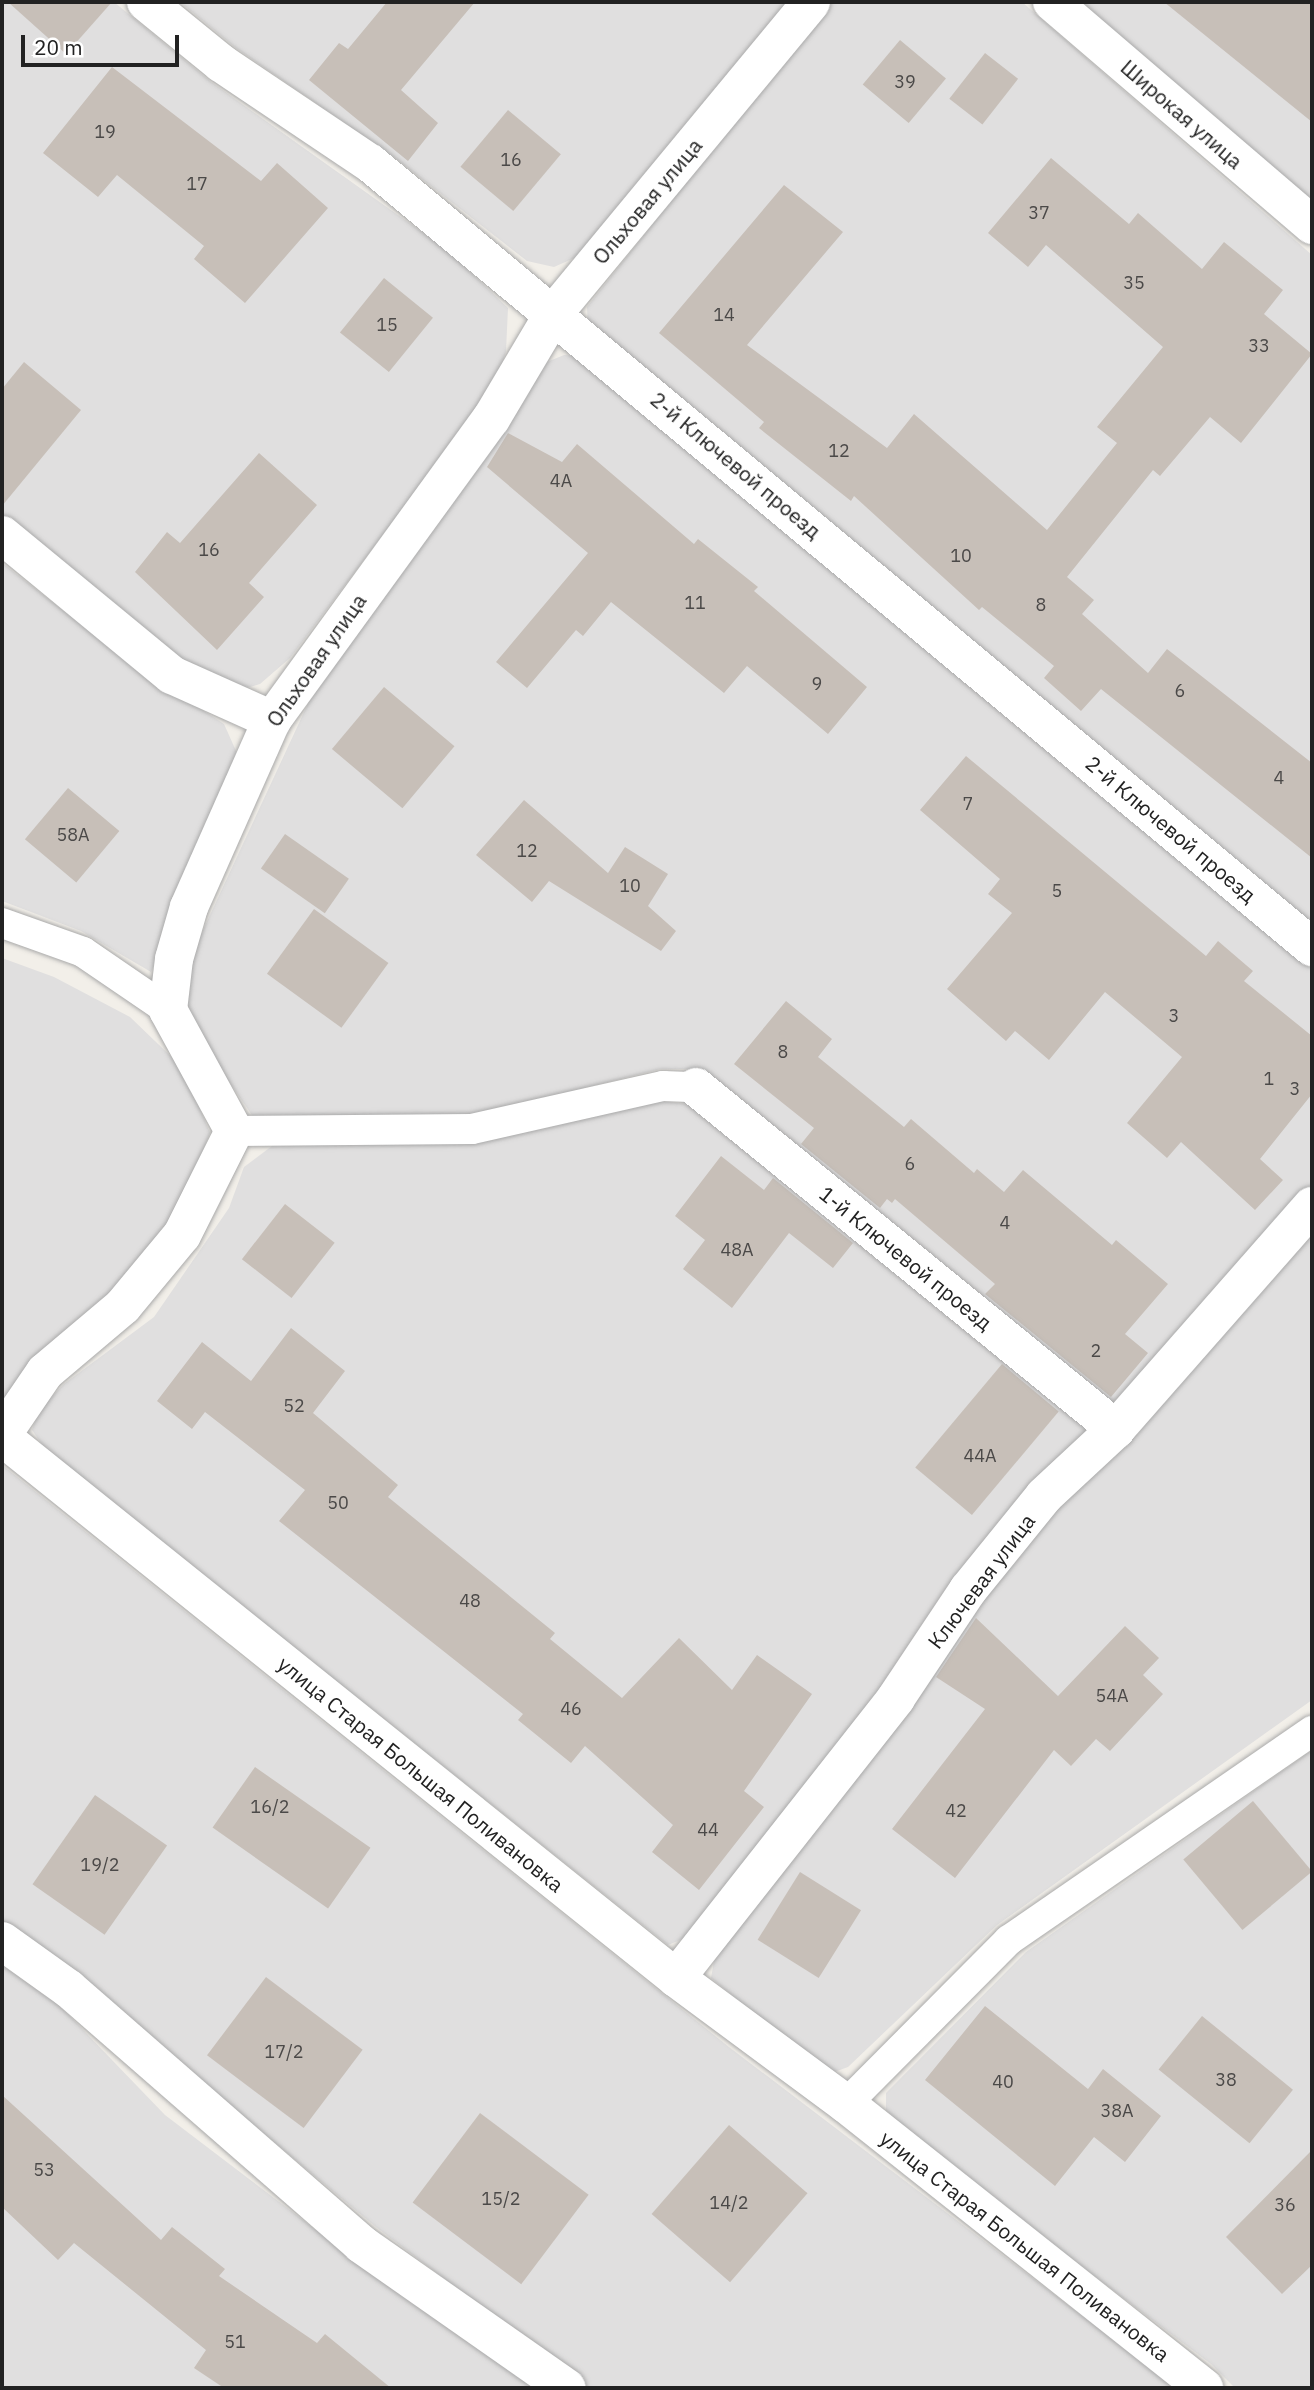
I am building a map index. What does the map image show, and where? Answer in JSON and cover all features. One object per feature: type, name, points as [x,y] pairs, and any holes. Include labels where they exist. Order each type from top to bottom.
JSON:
[{"type":"street","name":"2-й Ключевой проезд","points":[[146,2],[220,63],[370,163],[554,313],[1312,947]]},
{"type":"street","name":"Ольховая улица","points":[[168,1010],[174,959],[189,907],[272,720],[491,419],[554,313],[811,2]]},
{"type":"street","name":"Широкая улица","points":[[1052,2],[1312,225]]},
{"type":"street","points":[[2,535],[172,675],[272,720]]},
{"type":"street","points":[[2,1436],[45,1373],[123,1306],[182,1235],[234,1132],[168,1010]]},
{"type":"street","name":"1-й Ключевой проезд","points":[[696,1087],[1115,1429]]},
{"type":"street","name":"Ключевая улица","points":[[676,1978],[896,1698],[968,1590],[1044,1496],[1115,1429],[1312,1206]]},
{"type":"street","name":"улица Старая Большая Поливановка","points":[[2,1436],[676,1978],[846,2104],[1204,2388]]},
{"type":"street","points":[[2,1941],[69,1989],[361,2244],[567,2388]]},
{"type":"lane","points":[[2,923],[83,952],[168,1010]]},
{"type":"lane","points":[[234,1132],[472,1129],[663,1086],[696,1087]]},
{"type":"lane","points":[[846,2104],[1009,1940],[1312,1731]]},
{"type":"shaded area","points":[[2,2],[114,2],[211,82],[447,250],[508,308],[506,351],[497,383],[290,658],[260,684],[239,690],[205,679],[2,514]]},
{"type":"shaded area","points":[[180,2],[794,2],[581,255],[554,267],[527,261],[394,157],[236,48]]},
{"type":"shaded area","points":[[829,2],[1022,2],[1312,255],[1312,933],[588,328],[587,307]]},
{"type":"shaded area","points":[[1078,2],[1312,2],[1312,207]]},
{"type":"shaded area","points":[[564,355],[584,356],[1312,969],[1312,1188],[1111,1408],[694,1069],[660,1069],[473,1116],[254,1118],[194,1031],[182,1000],[185,969],[318,682],[547,362]]},
{"type":"shaded area","points":[[2,563],[132,664],[224,724],[241,762],[151,972],[81,931],[2,901]]},
{"type":"shaded area","points":[[2,958],[54,977],[130,1017],[183,1068],[210,1133],[180,1210],[124,1298],[2,1401]]},
{"type":"shaded area","points":[[662,1101],[694,1105],[1077,1415],[1089,1433],[692,1935],[668,1945],[46,1450],[32,1430],[39,1410],[64,1384],[154,1317],[229,1208],[244,1167],[272,1146],[481,1142]]},
{"type":"shaded area","points":[[1312,1230],[1312,1700],[997,1925],[848,2067],[829,2074],[711,1978],[716,1950],[979,1595]]},
{"type":"shaded area","points":[[2,1465],[729,2047],[1177,2388],[589,2388],[376,2227],[84,1984],[2,1926]]},
{"type":"shaded area","points":[[1312,1750],[1312,2388],[1235,2388],[1211,2364],[886,2119],[886,2093],[1026,1952]]},
{"type":"shaded area","points":[[2,1965],[61,2007],[165,2115],[371,2272],[538,2388],[2,2388]]},
{"type":"building","points":[[8,2],[112,2],[66,54]]},
{"type":"building","points":[[387,2],[475,2],[401,90],[438,123],[408,161],[309,80],[339,43],[348,49]]},
{"type":"building","points":[[1164,2],[1312,2],[1312,122]]},
{"type":"building","points":[[900,40],[946,79],[909,123],[863,84]]},
{"type":"building","points":[[985,53],[1018,79],[982,125],[949,99]]},
{"type":"building","points":[[112,67],[261,181],[277,163],[328,208],[245,303],[194,259],[204,246],[117,175],[98,197],[43,153]]},
{"type":"building","points":[[508,110],[561,154],[513,211],[460,167]]},
{"type":"building","points":[[1051,158],[1129,224],[1138,213],[1202,269],[1224,242],[1283,290],[1264,314],[1312,354],[1241,443],[1210,417],[1160,476],[1153,470],[1067,577],[1094,600],[1082,614],[1148,673],[1167,649],[1312,763],[1312,858],[1101,689],[1081,711],[1044,678],[1054,666],[982,607],[979,610],[854,496],[851,501],[759,428],[764,422],[659,333],[784,185],[843,232],[747,345],[887,448],[914,414],[1047,530],[1117,443],[1097,427],[1163,347],[1046,245],[1028,267],[988,233]]},
{"type":"building","points":[[384,278],[433,318],[389,372],[340,332]]},
{"type":"building","points":[[24,362],[81,410],[2,506],[2,389]]},
{"type":"building","points":[[508,433],[562,462],[577,444],[694,544],[698,539],[758,587],[754,591],[867,687],[828,734],[747,666],[724,693],[611,602],[583,636],[576,630],[527,688],[496,662],[588,553],[487,467]]},
{"type":"building","points":[[259,453],[317,505],[249,583],[264,597],[217,650],[135,572],[167,532],[180,543]]},
{"type":"building","points":[[384,687],[454,746],[402,808],[332,749]]},
{"type":"building","points":[[966,756],[1206,956],[1218,941],[1253,971],[1244,981],[1312,1036],[1312,1094],[1260,1159],[1283,1180],[1255,1210],[1181,1142],[1167,1158],[1127,1123],[1182,1057],[1105,992],[1049,1060],[1015,1031],[1006,1041],[947,989],[1012,913],[988,894],[1000,879],[920,810]]},
{"type":"building","points":[[68,788],[119,831],[76,882],[25,839]]},
{"type":"building","points":[[524,800],[608,873],[625,847],[668,874],[648,906],[676,931],[661,951],[549,881],[532,902],[476,855]]},
{"type":"building","points":[[285,834],[349,879],[325,913],[261,868]]},
{"type":"building","points":[[314,909],[388,963],[341,1028],[267,974]]},
{"type":"building","points":[[786,1001],[832,1039],[818,1057],[904,1127],[911,1119],[974,1173],[977,1169],[1004,1192],[1023,1170],[1112,1245],[1116,1240],[1168,1284],[1125,1334],[1148,1353],[1111,1397],[985,1294],[995,1284],[895,1199],[892,1203],[887,1199],[880,1208],[801,1144],[814,1128],[734,1064]]},
{"type":"building","points":[[721,1156],[764,1190],[773,1178],[853,1243],[833,1268],[789,1233],[732,1308],[683,1269],[705,1240],[675,1216]]},
{"type":"building","points":[[285,1204],[335,1243],[292,1298],[242,1259]]},
{"type":"building","points":[[291,1328],[345,1371],[313,1413],[398,1485],[388,1497],[555,1633],[550,1639],[622,1698],[679,1638],[732,1690],[757,1655],[812,1694],[744,1791],[764,1807],[699,1890],[652,1852],[673,1825],[585,1746],[571,1763],[518,1720],[523,1714],[279,1521],[305,1490],[205,1412],[192,1429],[157,1401],[202,1342],[251,1381]]},
{"type":"building","points":[[1002,1364],[1059,1412],[972,1515],[915,1467]]},
{"type":"building","points":[[976,1618],[1058,1696],[1125,1626],[1159,1658],[1143,1675],[1163,1694],[1110,1751],[1096,1739],[1071,1766],[1054,1750],[955,1878],[892,1829],[985,1709],[936,1677]]},
{"type":"building","points":[[255,1767],[371,1848],[328,1908],[213,1828]]},
{"type":"building","points":[[95,1795],[167,1845],[105,1935],[32,1884]]},
{"type":"building","points":[[1253,1801],[1312,1872],[1242,1930],[1183,1859]]},
{"type":"building","points":[[800,1872],[861,1910],[819,1978],[758,1940]]},
{"type":"building","points":[[266,1977],[363,2050],[304,2128],[207,2055]]},
{"type":"building","points":[[985,2006],[1088,2089],[1103,2069],[1161,2116],[1125,2162],[1094,2137],[1055,2186],[925,2080]]},
{"type":"building","points":[[1202,2016],[1293,2090],[1250,2143],[1159,2070]]},
{"type":"building","points":[[2,2095],[161,2240],[172,2227],[225,2269],[219,2276],[317,2343],[325,2334],[391,2388],[224,2388],[194,2368],[206,2350],[74,2243],[58,2260],[2,2207]]},
{"type":"building","points":[[480,2113],[589,2195],[521,2284],[413,2202]]},
{"type":"building","points":[[729,2125],[807,2193],[730,2282],[652,2214]]},
{"type":"building","points":[[1312,2150],[1312,2265],[1282,2294],[1226,2237]]}]
